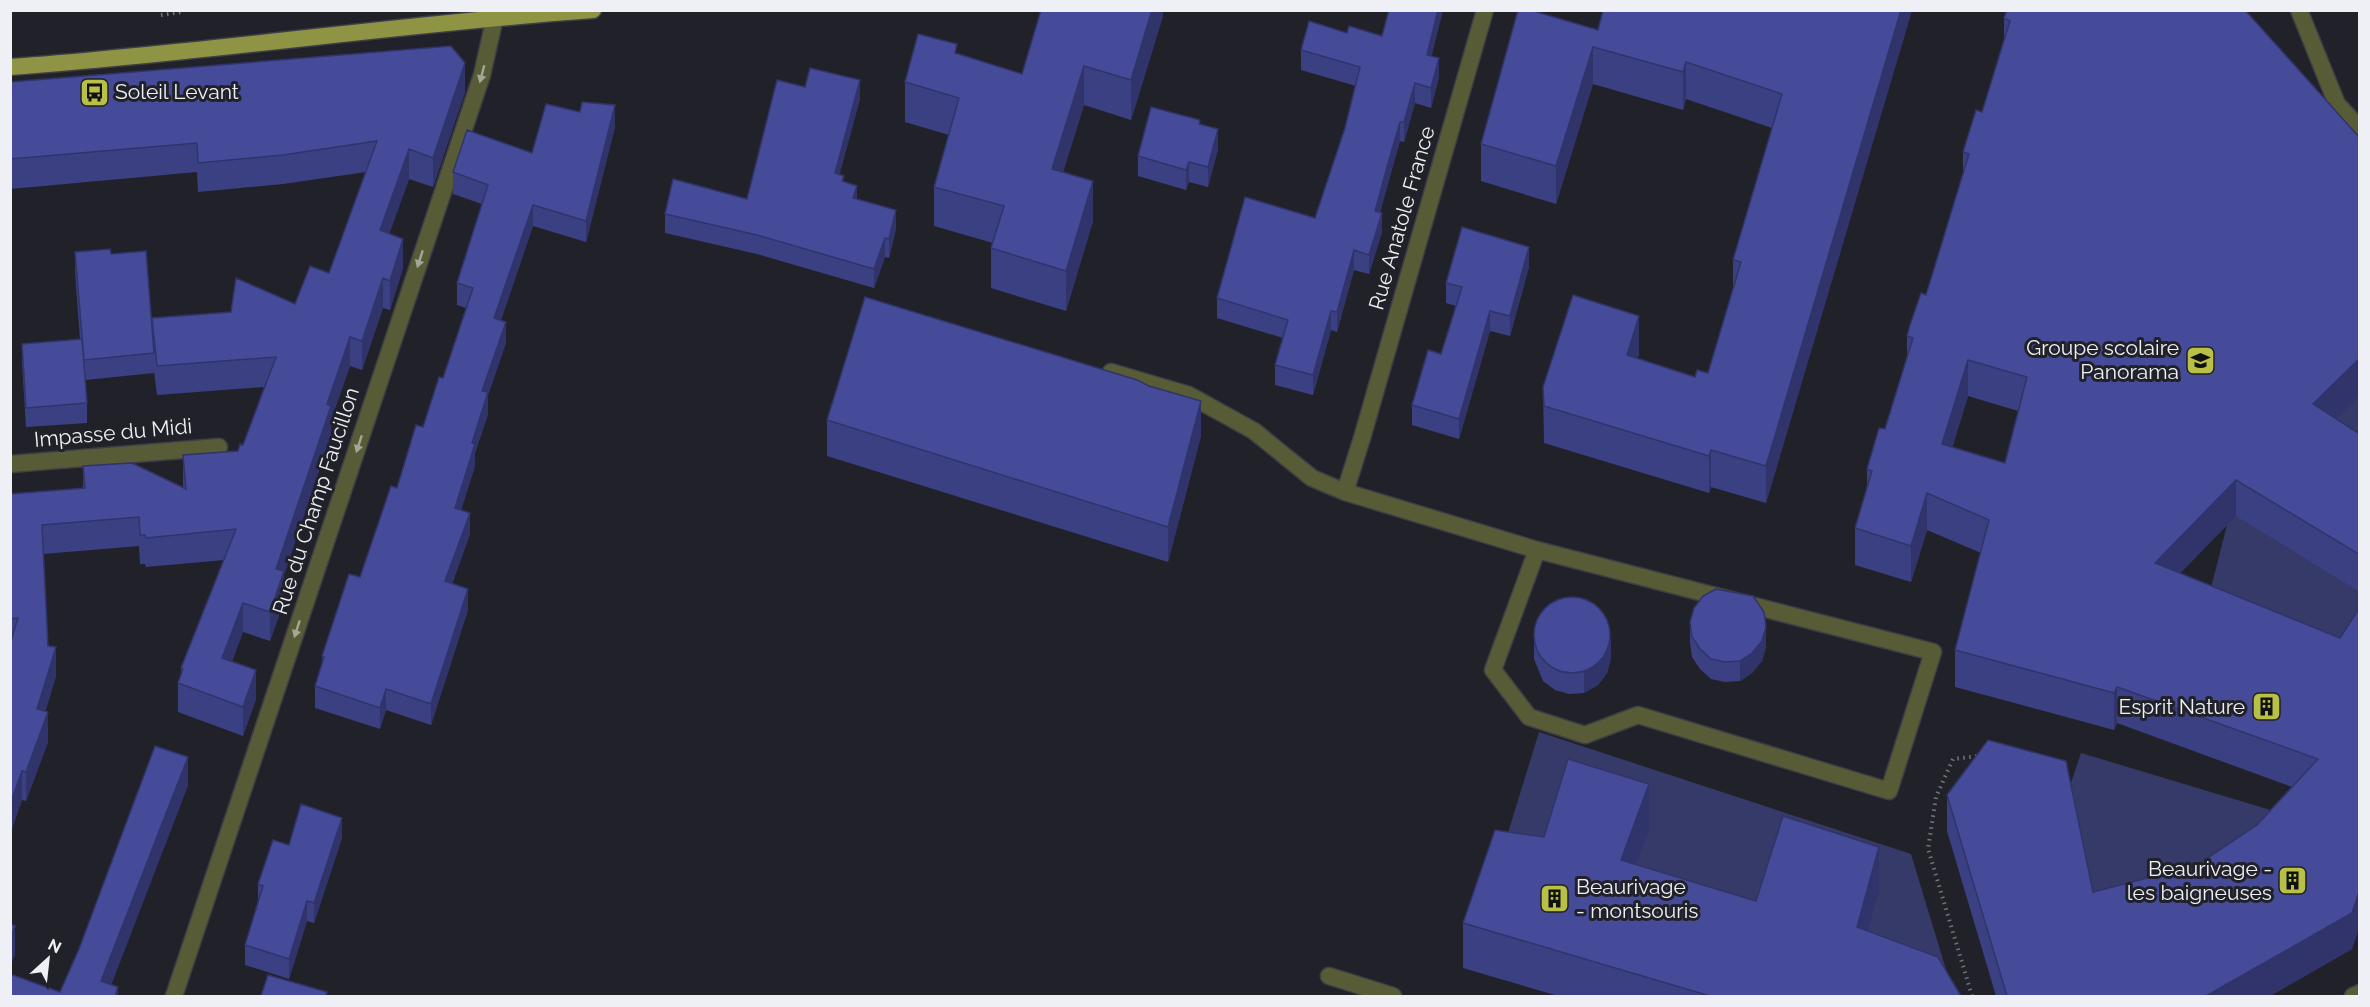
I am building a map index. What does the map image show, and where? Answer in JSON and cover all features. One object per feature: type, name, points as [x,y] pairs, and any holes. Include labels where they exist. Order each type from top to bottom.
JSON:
[{"type":"main road","points":[[10,67],[186,52],[495,17],[593,10]]},
{"type":"street","name":"Rue Anatole France","points":[[1345,492],[1485,10]]},
{"type":"street","points":[[2299,10],[2337,104],[2360,129]]},
{"type":"street","name":"Rue du Champ Faucillon","points":[[174,996],[482,75],[495,17]]},
{"type":"street","points":[[1100,369],[1189,395],[1254,430],[1312,478],[1345,492],[1537,550],[1933,652],[1889,791],[1638,715],[1585,735],[1529,717],[1493,670],[1537,550]]},
{"type":"street","name":"Impasse du Midi","points":[[10,464],[219,447]]},
{"type":"street","points":[[1329,976],[1394,996]]},
{"type":"street","points":[[2353,996],[2360,993]]},
{"type":"path","points":[[161,15],[182,12]]},
{"type":"path","points":[[1972,996],[1928,849],[1936,797],[1953,759],[1987,755]]},
{"type":"shaded area","points":[[2359,395],[2359,644],[2203,619],[2227,525]]},
{"type":"shaded area","points":[[1539,732],[1911,854],[1954,996],[1756,946],[1544,883],[1495,875]]},
{"type":"shaded area","points":[[2081,753],[2297,818],[2093,928],[2066,798]]},
{"type":"building","points":[[1041,10],[1152,10],[1131,80],[1084,66],[1052,169],[1093,181],[1066,271],[991,248],[1004,206],[934,187],[959,98],[905,82],[918,34],[957,44],[955,53],[1022,74]]},
{"type":"building","points":[[1389,10],[1438,10],[1427,55],[1439,58],[1431,88],[1415,83],[1404,122],[1400,122],[1375,211],[1382,213],[1369,255],[1354,250],[1337,312],[1331,311],[1313,375],[1275,365],[1288,320],[1217,298],[1245,197],[1315,218],[1345,128],[1360,67],[1301,50],[1309,21],[1347,33],[1349,26],[1382,36]]},
{"type":"building","points":[[1518,10],[1530,10],[1598,30],[1603,10],[1901,10],[1766,466],[1711,450],[1709,456],[1544,406],[1543,387],[1573,295],[1639,316],[1627,355],[1695,377],[1697,370],[1708,373],[1741,262],[1733,260],[1782,94],[1686,62],[1683,72],[1593,47],[1556,166],[1481,144]]},
{"type":"building","points":[[2007,10],[2245,10],[2360,138],[2360,358],[2313,404],[2360,434],[2360,555],[2236,480],[2155,563],[2340,638],[2360,607],[2360,889],[2352,913],[2206,996],[2007,996],[1947,795],[1988,740],[2066,761],[2093,892],[2197,865],[2257,825],[2318,759],[2117,687],[2114,693],[1955,650],[1989,520],[1927,493],[1911,546],[1855,528],[1872,471],[1867,469],[1879,428],[1885,429],[1913,338],[1907,336],[1910,325],[1921,293],[1926,295],[1969,154],[1963,152],[1976,110],[1982,112],[2010,21],[2004,18]],"holes":[[[1968,360],[2027,377],[2005,463],[1942,444]]]},
{"type":"building","points":[[451,46],[465,63],[433,158],[409,149],[380,230],[403,239],[390,281],[383,278],[362,341],[350,337],[327,404],[331,406],[276,569],[284,571],[270,612],[243,603],[222,658],[256,670],[243,707],[178,683],[183,669],[181,668],[236,529],[146,538],[145,535],[140,535],[139,517],[42,525],[48,646],[56,647],[37,709],[48,712],[26,772],[22,771],[10,804],[10,644],[18,618],[10,619],[10,494],[85,488],[83,466],[132,463],[186,489],[183,455],[238,451],[240,444],[243,445],[276,357],[157,366],[152,318],[231,312],[236,278],[295,304],[310,266],[329,273],[377,141],[283,155],[198,163],[197,143],[10,159],[10,82]]},
{"type":"building","points":[[810,68],[860,80],[835,173],[844,176],[842,181],[857,186],[853,198],[896,210],[889,239],[885,238],[874,269],[757,235],[665,214],[673,179],[747,199],[777,80],[805,87]]},
{"type":"building","points":[[582,102],[615,105],[586,221],[533,205],[494,318],[506,322],[482,391],[488,392],[455,508],[470,513],[445,581],[468,589],[431,704],[386,689],[380,708],[315,686],[324,657],[322,656],[349,574],[360,577],[391,486],[397,488],[416,425],[423,427],[439,377],[443,378],[473,288],[457,283],[488,185],[453,172],[467,130],[532,153],[546,104],[580,112]]},
{"type":"building","points":[[1151,107],[1200,120],[1199,124],[1218,129],[1208,167],[1189,162],[1186,170],[1138,156]]},
{"type":"building","points":[[1462,227],[1529,247],[1510,316],[1490,311],[1459,419],[1412,405],[1428,350],[1441,354],[1462,287],[1446,283]]},
{"type":"building","points":[[110,249],[111,254],[146,251],[154,353],[84,360],[75,252]]},
{"type":"building","points":[[865,297],[1201,401],[1168,527],[827,420]]},
{"type":"building","points":[[82,339],[87,403],[26,408],[22,344]]},
{"type":"building","points":[[1716,589],[1753,596],[1764,612],[1766,627],[1762,641],[1752,653],[1740,661],[1725,662],[1711,659],[1692,637],[1690,622],[1694,608],[1703,596]]},
{"type":"building","points":[[1565,597],[1579,597],[1593,603],[1604,614],[1610,628],[1607,650],[1599,662],[1579,673],[1565,673],[1551,667],[1540,656],[1534,642],[1534,628],[1540,614],[1551,603]]},
{"type":"building","points":[[155,746],[188,757],[101,981],[118,987],[115,996],[10,996],[10,974],[60,992],[79,949]]},
{"type":"building","name":"Beaurivage - montsouris","points":[[1568,759],[1649,784],[1621,860],[1756,901],[1783,816],[1879,847],[1857,927],[1938,957],[1961,996],[1710,996],[1463,923],[1495,830],[1544,837]]},
{"type":"building","points":[[301,804],[342,818],[314,903],[307,901],[289,959],[245,945],[263,886],[258,884],[273,840],[289,845]]},
{"type":"building","points":[[10,924],[15,926],[10,938]]},
{"type":"building","points":[[268,975],[327,992],[326,996],[261,996]]},
{"type":"place","name":"Soleil Levant","points":[[94,92]]},
{"type":"place","name":"Groupe scolaire Panorama","points":[[2200,360]]},
{"type":"place","name":"Esprit Nature","points":[[2266,707]]},
{"type":"place","name":"Beaurivage - les baigneuses","points":[[2293,881]]},
{"type":"place","name":"Beaurivage - montsouris","points":[[1555,899]]}]
